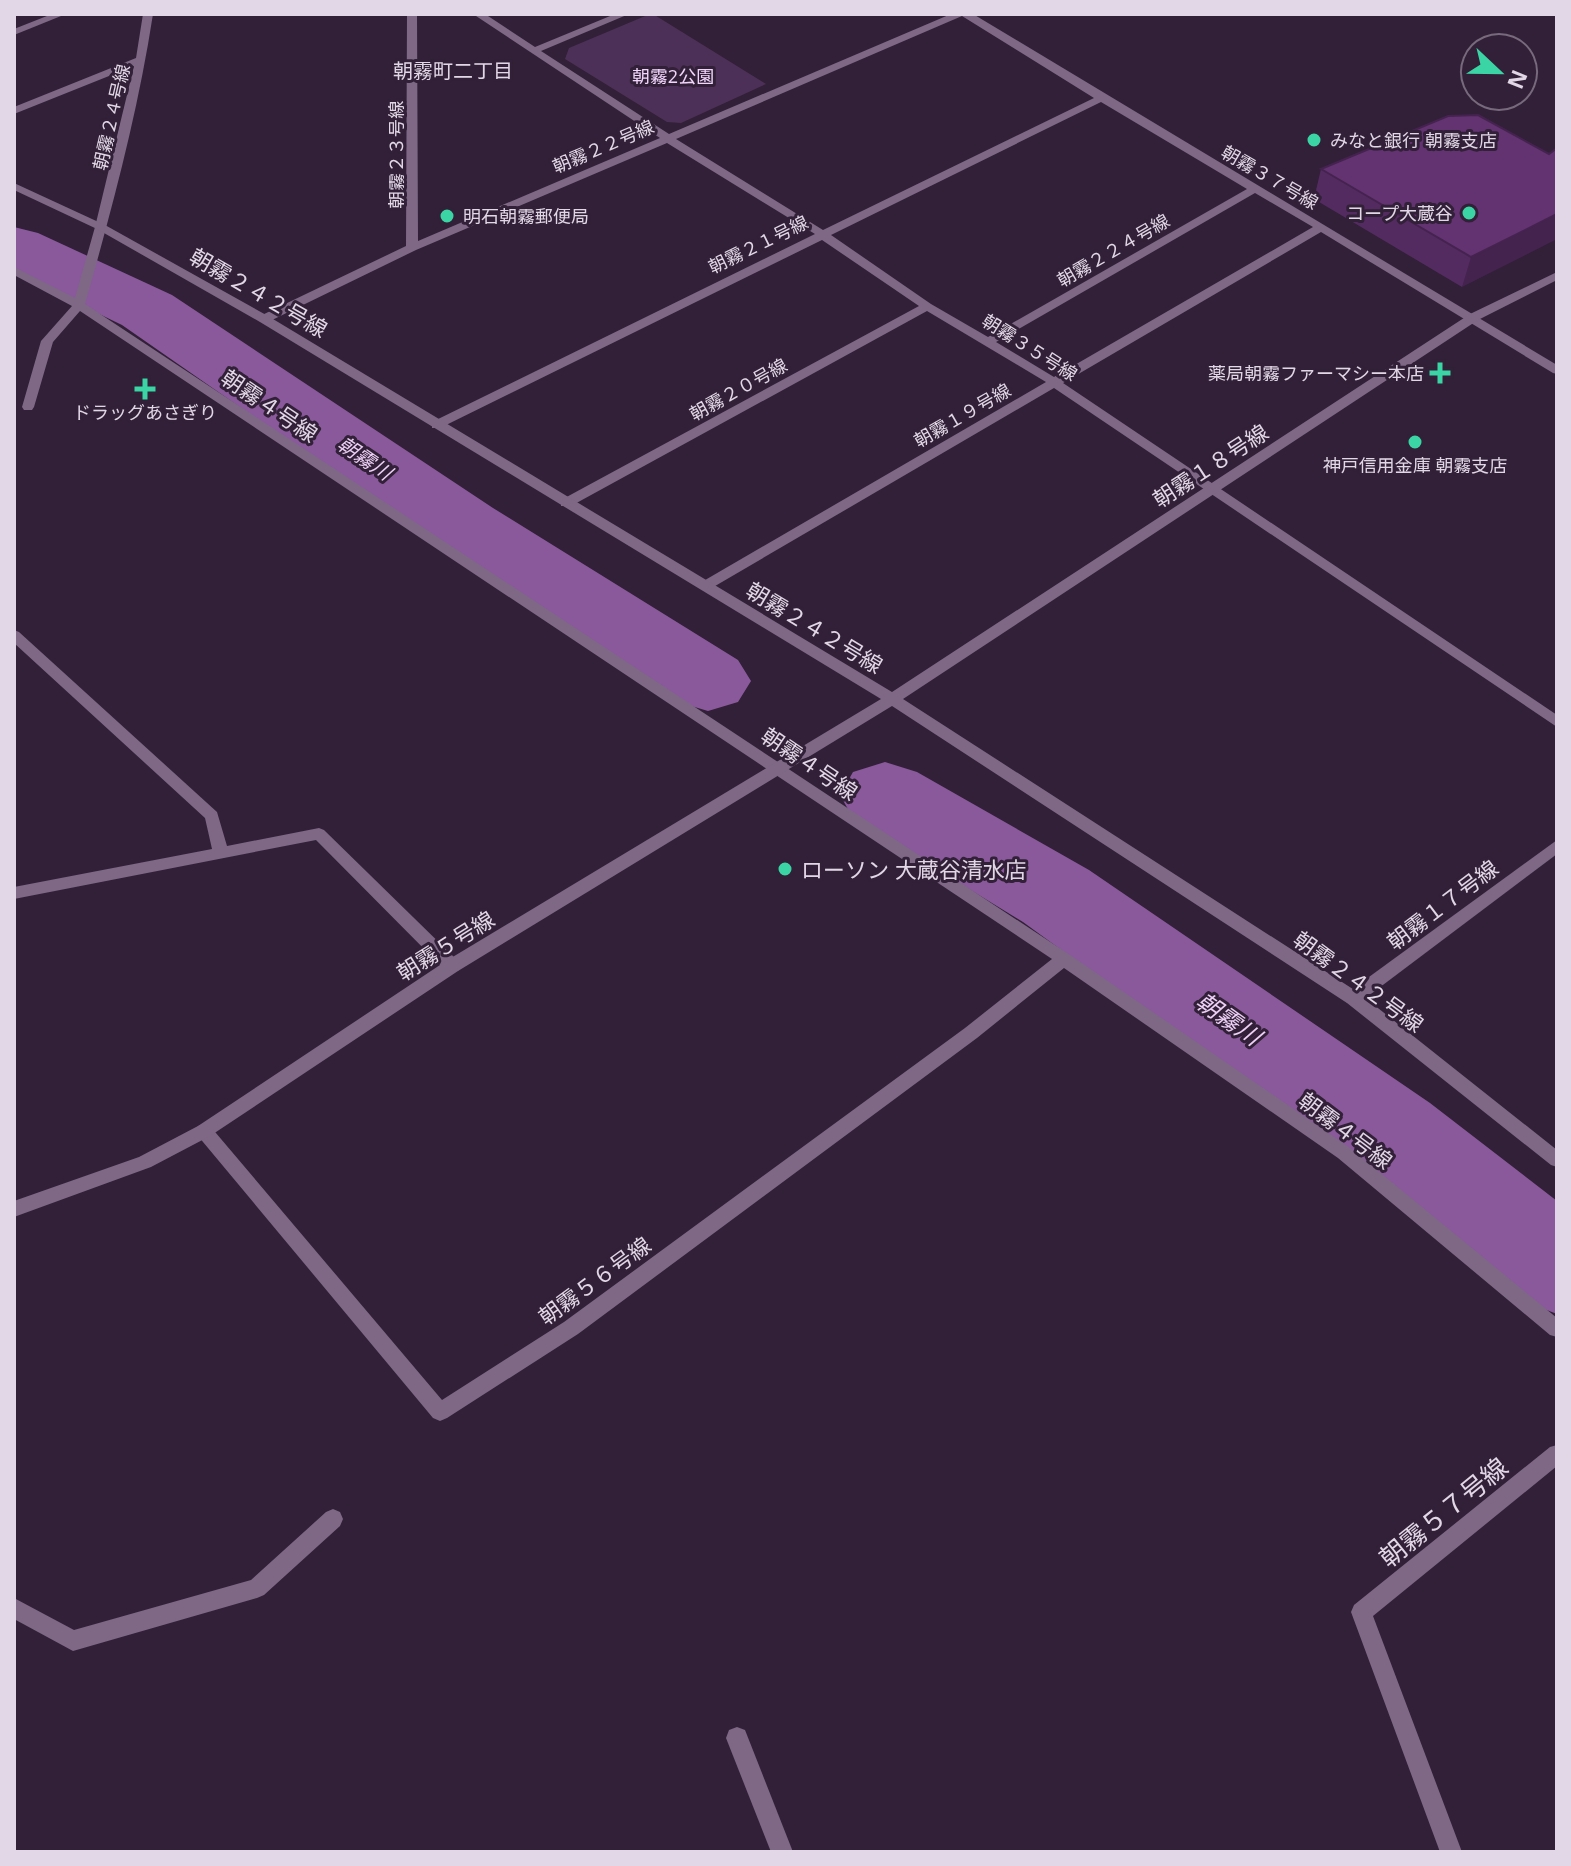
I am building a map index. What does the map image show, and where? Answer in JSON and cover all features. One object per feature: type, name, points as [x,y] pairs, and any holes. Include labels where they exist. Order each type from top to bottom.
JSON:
[{"type":"street","points":[[14,32],[61,14]]},
{"type":"street","name":"朝霧２４号線","points":[[80,301],[141,60],[148,14]]},
{"type":"street","name":"朝霧２３号線","points":[[412,14],[412,248]]},
{"type":"street","name":"朝霧３５号線","points":[[478,14],[667,138],[820,233],[927,306],[1054,382],[1557,722]]},
{"type":"street","points":[[535,50],[624,14]]},
{"type":"street","name":"朝霧２２号線","points":[[264,319],[412,248],[959,14]]},
{"type":"street","name":"朝霧３７号線","points":[[966,14],[1099,99],[1474,317],[1557,370]]},
{"type":"street","points":[[14,111],[141,60]]},
{"type":"street","name":"朝霧２１号線","points":[[436,425],[820,233],[1099,99]]},
{"type":"street","name":"朝霧２４２号線","points":[[14,186],[101,227],[264,319],[892,699],[1353,998],[1557,1160]]},
{"type":"street","name":"朝霧２２４号線","points":[[988,342],[1255,189]]},
{"type":"street","name":"朝霧１９号線","points":[[705,586],[1321,227]]},
{"type":"street","name":"朝霧４号線","points":[[14,270],[80,301],[1064,959],[1344,1153],[1557,1329]]},
{"type":"street","name":"朝霧１８号線","points":[[892,699],[1474,317],[1557,275]]},
{"type":"street","points":[[14,416],[47,341],[80,301]]},
{"type":"street","name":"朝霧２０号線","points":[[566,503],[927,306]]},
{"type":"street","points":[[14,635],[212,816],[221,852]]},
{"type":"street","name":"朝霧５号線","points":[[14,1209],[145,1162],[204,1131],[452,966],[892,699]]},
{"type":"street","points":[[14,893],[319,834],[452,966]]},
{"type":"street","name":"朝霧１７号線","points":[[1353,998],[1557,846]]},
{"type":"street","name":"朝霧５６号線","points":[[204,1131],[440,1412],[571,1328],[971,1033],[1064,959]]},
{"type":"street","name":"朝霧５７号線","points":[[1451,1852],[1361,1612],[1557,1454]]},
{"type":"street","points":[[14,1608],[73,1641],[257,1588],[333,1519]]},
{"type":"street","points":[[737,1738],[782,1852]]},
{"type":"green space","name":"朝霧2公園","points":[[650,14],[766,84],[681,123],[667,122],[565,59],[569,48]]},
{"type":"building","points":[[1478,115],[1549,154],[1557,148],[1557,214],[1471,257],[1321,169],[1448,116]]},
{"type":"waterway","name":"朝霧川","points":[[14,247],[147,310],[465,526],[708,681]]},
{"type":"waterway","name":"朝霧川","points":[[885,795],[1056,896],[1393,1134],[1557,1265]]},
{"type":"place","name":"みなと銀行 朝霧支店","points":[[1314,140]]},
{"type":"place","name":"コープ大蔵谷","points":[[1469,213]]},
{"type":"place","name":"明石朝霧郵便局","points":[[447,216]]},
{"type":"place","name":"薬局朝霧ファーマシー本店","points":[[1440,373]]},
{"type":"place","name":"ドラッグあさぎり","points":[[145,389]]},
{"type":"place","name":"神戸信用金庫 朝霧支店","points":[[1415,442]]},
{"type":"place","name":"ローソン 大蔵谷清水店","points":[[785,869]]},
{"type":"district","name":"朝霧町二丁目","points":[[453,70]]}]
